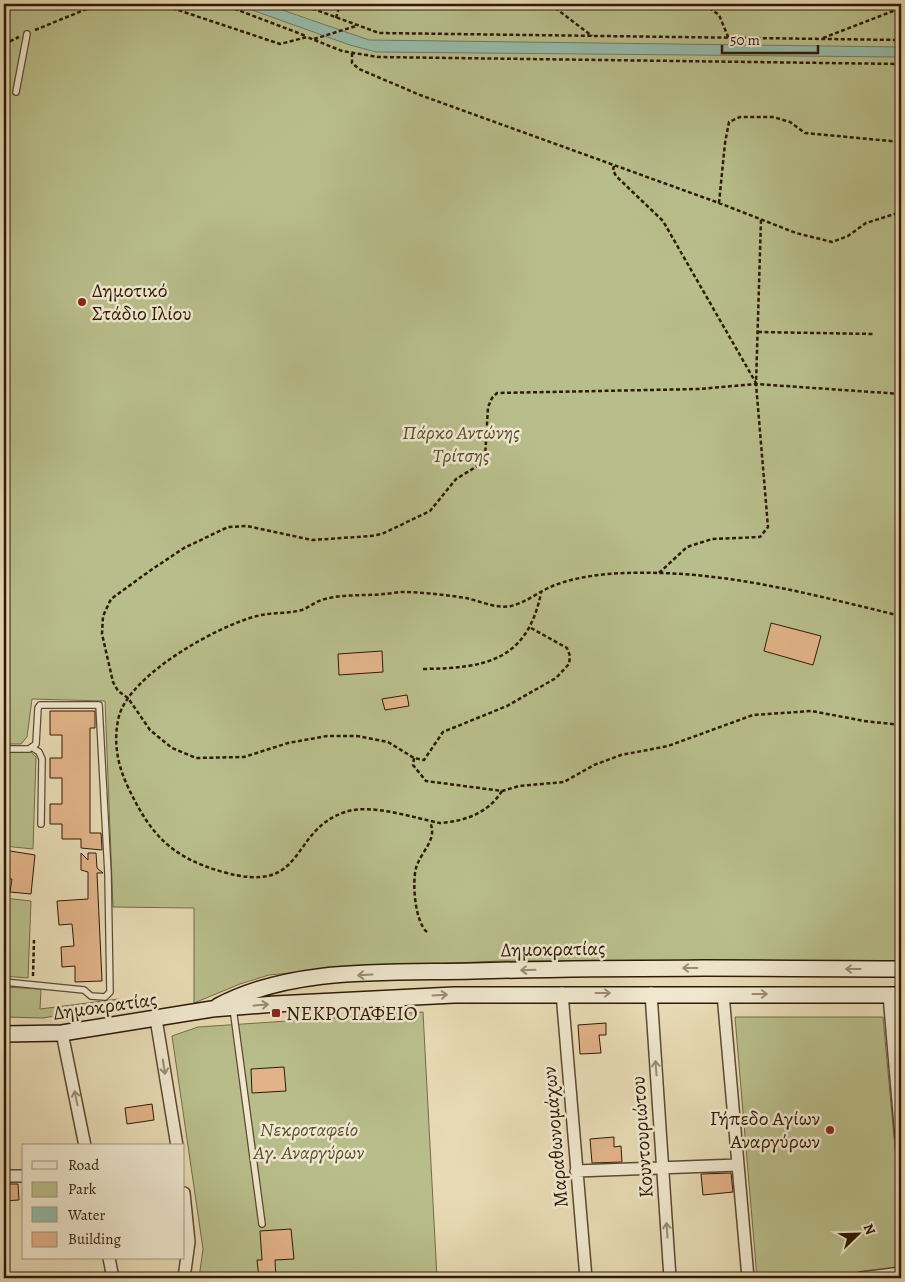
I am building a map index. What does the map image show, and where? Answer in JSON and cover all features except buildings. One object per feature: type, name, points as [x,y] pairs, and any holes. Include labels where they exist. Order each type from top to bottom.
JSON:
[{"type":"main road","name":"Δημοκρατίας","points":[[212,1009],[238,995],[259,988],[287,981],[324,977],[626,968],[901,969]]},
{"type":"main road","name":"Δημοκρατίας","points":[[4,1034],[62,1033],[212,1009],[454,994],[895,995]]},
{"type":"street","name":"Μαραθωνομάχων","points":[[562,993],[586,1278]]},
{"type":"street","name":"Κουντουριώτου","points":[[651,993],[670,1278]]},
{"type":"street","points":[[723,994],[748,1278]]},
{"type":"street","points":[[895,995],[901,1138]]},
{"type":"street","points":[[156,1019],[177,1144]]},
{"type":"street","points":[[62,1033],[86,1144]]},
{"type":"street","points":[[576,1171],[663,1166],[738,1165]]},
{"type":"street","points":[[4,1176],[22,1176]]},
{"type":"street","points":[[184,1278],[189,1242],[185,1203]]},
{"type":"street","points":[[109,1260],[113,1278]]},
{"type":"street","points":[[861,1278],[901,1273]]},
{"type":"lane","points":[[16,92],[27,34]]},
{"type":"lane","points":[[4,982],[84,990],[90,996],[105,997],[110,992],[108,874],[99,705],[40,705],[38,708],[36,744],[33,748]]},
{"type":"lane","points":[[4,749],[33,748],[39,752],[42,759],[41,824]]},
{"type":"lane","points":[[233,1008],[262,1224]]},
{"type":"path","points":[[4,44],[99,4]]},
{"type":"path","points":[[160,4],[280,44],[307,37]]},
{"type":"path","points":[[222,4],[352,53],[378,57],[901,64]]},
{"type":"path","points":[[300,4],[379,34],[901,40]]},
{"type":"path","points":[[336,18],[340,4]]},
{"type":"path","points":[[550,4],[593,37]]},
{"type":"path","points":[[704,4],[719,15],[729,39]]},
{"type":"path","points":[[819,39],[901,8]]},
{"type":"path","points":[[312,39],[357,26]]},
{"type":"path","points":[[352,53],[352,64],[359,69],[420,95],[761,218],[796,233],[832,242],[848,236],[866,223],[891,213],[901,212]]},
{"type":"path","points":[[719,203],[724,143],[729,122],[740,117],[773,117],[790,122],[805,133],[828,137],[867,137],[901,142]]},
{"type":"path","points":[[614,166],[613,170],[616,176],[663,221],[756,384]]},
{"type":"path","points":[[659,573],[687,547],[712,538],[760,537],[768,528],[756,384],[761,218]]},
{"type":"path","points":[[758,332],[874,334]]},
{"type":"path","points":[[531,628],[549,636],[567,648],[570,656],[569,664],[565,669],[556,678],[507,706],[443,732],[435,740],[427,758],[419,760],[388,742],[350,736],[327,736],[288,742],[244,757],[196,758],[172,748],[150,730],[128,698],[118,690],[111,677],[102,634],[105,610],[111,599],[184,548],[236,525],[312,540],[371,536],[382,534],[434,508],[456,479],[482,462],[487,451],[488,408],[492,398],[497,393],[699,389],[756,384],[901,394]]},
{"type":"path","points":[[502,791],[495,802],[474,816],[452,822],[430,821],[367,809],[346,812],[318,828],[296,859],[283,871],[276,874],[240,876],[193,861],[179,854],[150,827],[138,808],[121,773],[116,745],[120,715],[128,698],[171,658],[210,636],[259,616],[304,609],[326,599],[363,594],[402,592],[446,596],[507,606],[541,593],[555,584],[588,577],[659,573],[732,578],[901,616]]},
{"type":"path","points":[[423,669],[460,668],[495,658],[519,644],[531,628],[541,593]]},
{"type":"path","points":[[414,758],[413,765],[426,781],[502,791],[518,786],[564,782],[594,765],[620,755],[668,746],[753,715],[812,711],[864,721],[901,725]]},
{"type":"path","points":[[427,932],[422,928],[418,917],[415,876],[418,864],[433,836],[430,821]]},
{"type":"path","points":[[33,985],[34,940]]},
{"type":"green space","name":"Πάρκο Αντώνης Τρίτσης","points":[[4,4],[901,4],[901,961],[501,961],[354,967],[269,975],[240,984],[194,1003],[194,908],[113,907],[105,701],[32,699],[27,737],[21,744],[4,744]]},
{"type":"green space","points":[[4,751],[31,752],[36,757],[33,849],[4,846]]},
{"type":"green space","points":[[4,898],[31,901],[28,978],[4,976]]},
{"type":"green space","points":[[4,987],[41,989],[40,1009],[119,999],[119,1005],[43,1018],[4,1017]]},
{"type":"green space","name":"Νεκροταφείο Αγ. Αναργύρων","points":[[423,1012],[437,1278],[199,1278],[203,1249],[172,1036],[198,1027]]},
{"type":"green space","points":[[735,1017],[883,1017],[901,1214],[901,1269],[810,1278],[757,1278]]},
{"type":"water","points":[[235,4],[265,4],[369,40],[901,47],[901,57],[376,52],[350,45]]},
{"type":"place","name":"Δημοτικό Στάδιο Ιλίου","points":[[82,302]]},
{"type":"place","name":"ΝΕΚΡΟΤΑΦΕΙΟ","points":[[276,1013]]},
{"type":"place","name":"Γήπεδο Αγίων Αναργύρων","points":[[830,1130]]}]
